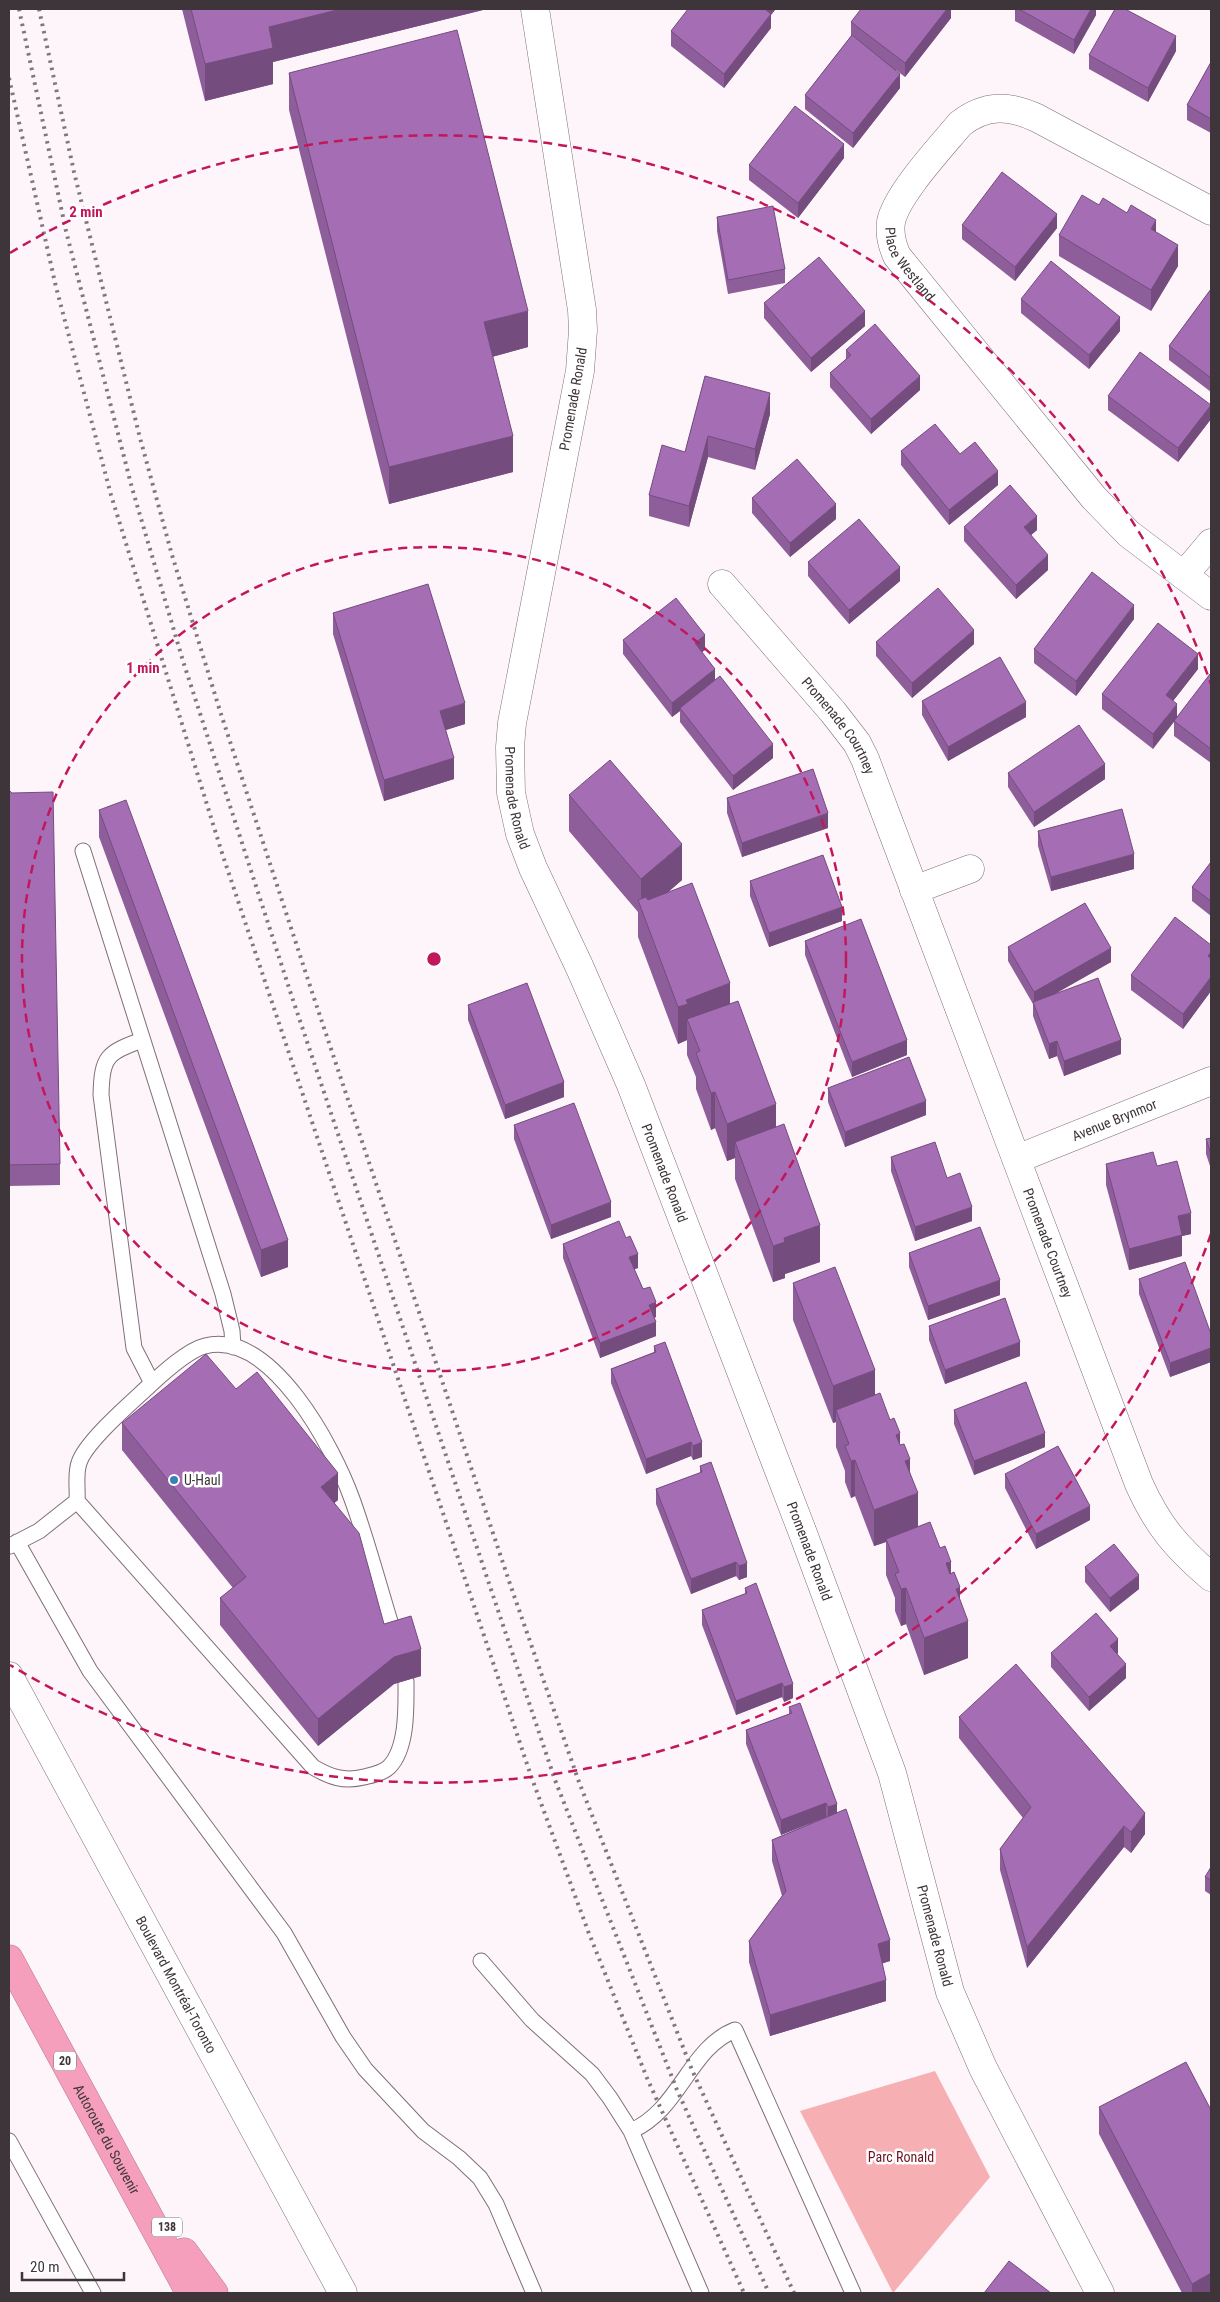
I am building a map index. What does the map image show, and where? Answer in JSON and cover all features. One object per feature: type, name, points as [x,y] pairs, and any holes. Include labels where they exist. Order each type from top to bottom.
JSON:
[{"type":"highway","name":"Autoroute du Souvenir","points":[[9,1960],[190,2293]]},
{"type":"highway","name":"138","points":[[120,2162],[214,2293]]},
{"type":"street","name":"Promenade Ronald","points":[[536,9],[579,283],[583,330],[580,371],[512,723],[510,772],[518,828],[533,868],[580,968],[631,1085],[675,1196],[892,1773],[953,1999],[982,2068],[1100,2293]]},
{"type":"street","name":"Place Westland","points":[[1211,211],[1037,118],[1010,108],[994,108],[970,115],[960,124],[904,194],[894,210],[890,231],[891,243],[897,256],[1094,498],[1129,534],[1211,596]]},
{"type":"street","points":[[1184,575],[1211,543]]},
{"type":"street","name":"Promenade Courtney","points":[[722,584],[789,658],[857,743],[871,773],[1130,1462],[1148,1505],[1168,1536],[1211,1577]]},
{"type":"street","points":[[914,890],[970,869]]},
{"type":"street","name":"Avenue Brynmor","points":[[1017,1159],[1211,1081]]},
{"type":"street","name":"Boulevard Montréal-Toronto","points":[[9,1676],[343,2293]]},
{"type":"lane","points":[[83,851],[222,1294],[232,1330],[233,1347]]},
{"type":"lane","points":[[142,1040],[115,1050],[106,1061],[102,1077],[101,1095],[134,1348],[152,1383]]},
{"type":"lane","points":[[398,1647],[352,1499],[331,1454],[314,1422],[279,1375],[253,1353],[233,1347],[204,1346],[183,1359],[152,1383],[90,1446],[79,1463],[77,1501],[313,1767],[332,1778],[354,1780],[374,1775],[389,1767],[398,1752],[404,1729],[406,1681]]},
{"type":"lane","points":[[77,1501],[39,1531],[13,1544],[90,1671],[284,1933],[342,2037],[364,2069],[423,2130],[460,2158],[480,2178],[496,2204],[534,2293]]},
{"type":"lane","points":[[481,1961],[532,2020],[592,2074],[631,2131],[701,2293]]},
{"type":"lane","points":[[631,2131],[647,2124],[661,2112],[708,2048],[722,2035],[735,2030],[853,2293]]},
{"type":"lane","points":[[9,2141],[93,2293]]},
{"type":"green space","name":"Parc Ronald","points":[[935,2071],[990,2177],[893,2293],[800,2111]]},
{"type":"building","points":[[191,9],[341,9],[269,27],[273,48],[205,64]]},
{"type":"building","points":[[688,9],[765,9],[771,14],[724,74],[671,31]]},
{"type":"building","points":[[861,9],[947,9],[905,63],[851,22]]},
{"type":"building","points":[[1019,9],[1091,9],[1074,40]]},
{"type":"building","points":[[1115,9],[1125,9],[1176,36],[1148,88],[1089,55]]},
{"type":"building","points":[[457,30],[528,311],[484,322],[513,436],[389,467],[289,73]]},
{"type":"building","points":[[852,35],[900,74],[853,133],[805,95]]},
{"type":"building","points":[[1211,62],[1211,119],[1187,105]]},
{"type":"building","points":[[795,106],[844,144],[798,203],[749,165]]},
{"type":"building","points":[[1002,172],[1057,214],[1015,267],[962,225]]},
{"type":"building","points":[[1082,195],[1099,205],[1103,198],[1127,213],[1131,205],[1156,220],[1151,229],[1178,245],[1151,290],[1059,235]]},
{"type":"building","points":[[773,206],[785,269],[728,280],[717,217]]},
{"type":"building","points":[[819,257],[865,311],[811,358],[764,303]]},
{"type":"building","points":[[1051,261],[1120,317],[1089,355],[1021,299]]},
{"type":"building","points":[[1211,289],[1211,378],[1169,346]]},
{"type":"building","points":[[875,324],[920,376],[871,419],[830,373],[851,355],[846,350]]},
{"type":"building","points":[[1140,352],[1211,405],[1178,448],[1108,396]]},
{"type":"building","points":[[705,376],[770,393],[755,449],[708,436],[689,506],[649,495],[662,445],[685,452]]},
{"type":"building","points":[[935,424],[960,454],[975,442],[998,471],[949,510],[901,451]]},
{"type":"building","points":[[797,459],[836,504],[790,543],[752,498]]},
{"type":"building","points":[[1010,485],[1037,516],[1024,527],[1048,555],[1016,585],[964,527]]},
{"type":"building","points":[[859,519],[900,567],[849,610],[808,562]]},
{"type":"building","points":[[1092,572],[1134,605],[1076,681],[1034,649]]},
{"type":"building","points":[[428,584],[465,703],[440,711],[454,758],[384,780],[333,613]]},
{"type":"building","points":[[938,588],[974,630],[912,683],[876,642]]},
{"type":"building","points":[[676,598],[705,635],[695,643],[715,669],[672,703],[623,640]]},
{"type":"building","points":[[1158,623],[1198,654],[1166,695],[1177,704],[1153,734],[1102,694]]},
{"type":"building","points":[[1000,657],[1026,702],[948,747],[922,701]]},
{"type":"building","points":[[1211,675],[1211,749],[1174,721]]},
{"type":"building","points":[[720,676],[773,744],[733,776],[680,708]]},
{"type":"building","points":[[1079,725],[1105,764],[1034,812],[1008,773]]},
{"type":"building","points":[[610,760],[682,844],[641,879],[569,795]]},
{"type":"building","points":[[813,769],[828,813],[742,843],[727,798]]},
{"type":"building","points":[[9,790],[12,793],[53,792],[60,1164],[9,1165]]},
{"type":"building","points":[[126,800],[288,1240],[261,1250],[99,810]]},
{"type":"building","points":[[1122,809],[1134,854],[1051,877],[1038,831]]},
{"type":"building","points":[[823,855],[842,907],[769,933],[750,881]]},
{"type":"building","points":[[1211,862],[1211,901],[1192,887]]},
{"type":"building","points":[[692,883],[730,983],[686,1000],[688,1004],[678,1007],[638,900],[646,897],[648,900]]},
{"type":"building","points":[[1085,903],[1111,948],[1034,992],[1008,947]]},
{"type":"building","points":[[1175,917],[1211,945],[1211,952],[1208,956],[1211,959],[1211,977],[1183,1014],[1131,975]]},
{"type":"building","points":[[861,919],[907,1040],[852,1062],[805,941]]},
{"type":"building","points":[[1098,978],[1121,1040],[1064,1061],[1057,1041],[1049,1044],[1033,1002]]},
{"type":"building","points":[[527,983],[564,1082],[505,1105],[468,1005]]},
{"type":"building","points":[[738,1001],[776,1104],[727,1124],[715,1092],[711,1093],[696,1053],[700,1051],[687,1019]]},
{"type":"building","points":[[909,1057],[926,1101],[845,1132],[828,1088]]},
{"type":"building","points":[[574,1103],[611,1202],[551,1225],[514,1125]]},
{"type":"building","points":[[784,1124],[820,1225],[784,1238],[785,1242],[773,1246],[735,1142]]},
{"type":"building","points":[[1211,1138],[1211,1154],[1206,1139]]},
{"type":"building","points":[[935,1142],[947,1178],[960,1173],[972,1207],[915,1227],[891,1157]]},
{"type":"building","points":[[1153,1152],[1157,1166],[1177,1161],[1191,1213],[1178,1216],[1182,1235],[1129,1249],[1106,1164]]},
{"type":"building","points":[[619,1221],[626,1238],[630,1236],[638,1254],[629,1257],[643,1289],[650,1287],[656,1302],[649,1305],[656,1322],[600,1343],[563,1244]]},
{"type":"building","points":[[980,1227],[1000,1280],[928,1306],[909,1253]]},
{"type":"building","points":[[1185,1262],[1211,1334],[1211,1348],[1170,1363],[1139,1279]]},
{"type":"building","points":[[835,1267],[875,1370],[833,1386],[793,1283]]},
{"type":"building","points":[[1005,1298],[1020,1342],[945,1370],[929,1326]]},
{"type":"building","points":[[665,1342],[702,1442],[693,1446],[691,1442],[646,1459],[611,1369],[656,1352],[654,1346]]},
{"type":"building","points":[[206,1354],[236,1389],[257,1372],[338,1473],[321,1487],[359,1533],[384,1624],[411,1616],[421,1649],[394,1657],[318,1719],[220,1598],[246,1577],[122,1423]]},
{"type":"building","points":[[1026,1382],[1045,1433],[974,1461],[954,1410]]},
{"type":"building","points":[[880,1393],[890,1420],[894,1418],[900,1433],[896,1435],[900,1445],[904,1444],[910,1459],[905,1461],[918,1493],[874,1510],[855,1460],[851,1461],[845,1446],[849,1444],[836,1410]]},
{"type":"building","points":[[1058,1446],[1090,1506],[1036,1534],[1005,1474]]},
{"type":"building","points":[[711,1462],[747,1563],[739,1566],[736,1562],[691,1579],[656,1489],[702,1472],[700,1466]]},
{"type":"building","points":[[930,1522],[940,1548],[945,1546],[951,1562],[946,1563],[950,1574],[954,1572],[960,1587],[956,1589],[968,1621],[924,1638],[906,1588],[901,1589],[895,1574],[899,1572],[886,1539]]},
{"type":"building","points":[[1114,1544],[1139,1575],[1110,1598],[1085,1567]]},
{"type":"building","points":[[756,1583],[793,1684],[784,1687],[782,1683],[736,1701],[702,1610],[747,1593],[745,1588]]},
{"type":"building","points":[[1096,1613],[1118,1639],[1110,1646],[1126,1664],[1089,1697],[1051,1653]]},
{"type":"building","points":[[1016,1664],[1145,1813],[1131,1832],[1124,1826],[1027,1947],[1000,1849],[1031,1807],[959,1717]]},
{"type":"building","points":[[800,1703],[837,1804],[828,1807],[826,1803],[781,1820],[746,1730],[792,1713],[789,1707]]},
{"type":"building","points":[[846,1809],[890,1940],[878,1944],[886,1980],[770,2015],[749,1941],[786,1891],[772,1840]]},
{"type":"building","points":[[1211,1867],[1211,1880],[1205,1877]]},
{"type":"building","points":[[1186,2062],[1211,2110],[1211,2273],[1192,2284],[1099,2107]]},
{"type":"building","points":[[1009,2261],[1051,2293],[984,2293]]},
{"type":"railway","points":[[19,9],[66,231],[132,488],[183,661],[291,994],[555,1780],[677,2090],[769,2293]]},
{"type":"railway","points":[[39,9],[74,172],[140,438],[172,555],[220,711],[313,995],[510,1584],[579,1782],[692,2070],[794,2293]]},
{"type":"railway","points":[[9,78],[56,287],[111,495],[222,853],[531,1776],[588,1931],[647,2078],[744,2293]]},
{"type":"place","name":"U-Haul","points":[[174,1480]]}]
